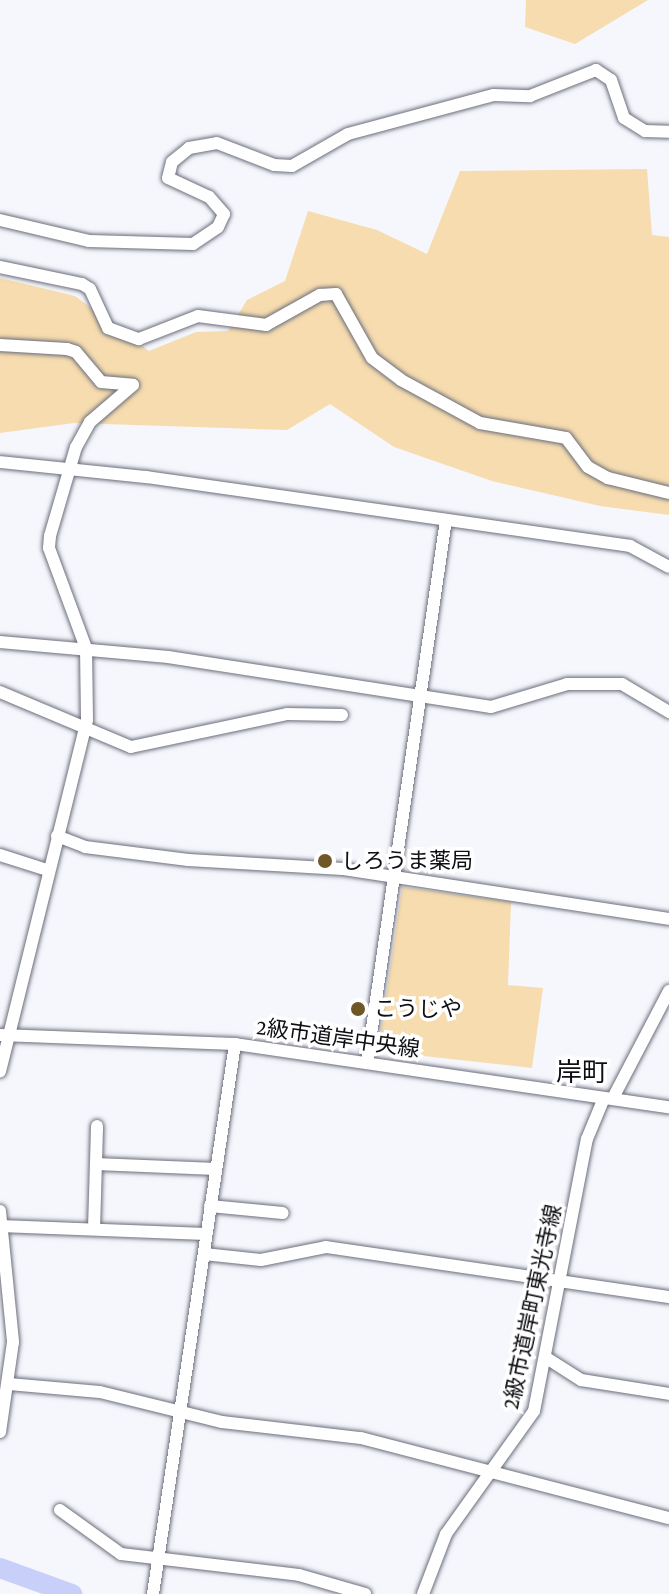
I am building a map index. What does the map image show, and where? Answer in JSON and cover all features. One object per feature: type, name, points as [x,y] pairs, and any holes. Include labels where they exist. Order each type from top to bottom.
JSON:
[{"type":"street","points":[[0,220],[89,241],[193,244],[218,227],[224,214],[209,197],[173,184],[168,169],[176,157],[205,142],[292,166],[348,134],[494,95],[530,96],[596,70],[611,80],[624,118],[645,131],[669,132]]},
{"type":"street","points":[[0,267],[82,284],[90,289],[108,328],[139,339],[198,316],[266,325],[320,295],[336,294],[372,358],[401,380],[480,423],[566,438],[588,467],[608,478],[669,493]]},
{"type":"street","points":[[0,345],[67,349],[76,352],[101,382],[133,385],[90,422],[69,471],[49,548],[86,648],[83,730],[4,1036],[0,1071]]},
{"type":"street","points":[[0,462],[146,477],[630,546],[669,567]]},
{"type":"street","points":[[367,1062],[446,520]]},
{"type":"street","points":[[0,642],[86,648],[491,707],[567,684],[622,684],[669,712]]},
{"type":"street","points":[[0,692],[83,730],[141,747],[287,714],[342,715]]},
{"type":"street","points":[[57,836],[85,847],[188,860],[393,876],[669,919]]},
{"type":"street","points":[[0,855],[47,870]]},
{"type":"street","name":"2級市道岸町東光寺線","points":[[423,1594],[446,1534],[496,1470],[534,1411],[587,1139],[608,1098],[666,1004],[669,991]]},
{"type":"street","name":"2級市道岸中央線","points":[[4,1036],[235,1044],[669,1107]]},
{"type":"street","points":[[153,1594],[235,1044]]},
{"type":"street","points":[[94,1229],[97,1126]]},
{"type":"street","points":[[96,1164],[216,1169]]},
{"type":"street","points":[[210,1206],[283,1213]]},
{"type":"street","points":[[0,1211],[13,1342],[0,1432]]},
{"type":"street","points":[[1,1226],[206,1234]]},
{"type":"street","points":[[204,1254],[261,1260],[326,1247],[669,1297]]},
{"type":"street","points":[[545,1357],[581,1380],[669,1394]]},
{"type":"street","points":[[9,1384],[100,1392],[181,1413],[361,1438],[496,1470],[669,1518]]},
{"type":"street","points":[[60,1510],[121,1554],[161,1555],[299,1575],[365,1594]]},
{"type":"shaded area","points":[[526,0],[648,0],[575,44],[525,27]]},
{"type":"shaded area","points":[[647,169],[652,235],[669,237],[669,515],[600,506],[492,481],[394,447],[330,404],[287,430],[74,423],[0,433],[0,278],[75,296],[149,351],[196,332],[228,331],[247,300],[285,281],[308,211],[377,230],[427,254],[460,171]]},
{"type":"shaded area","points":[[402,887],[511,902],[508,985],[543,988],[532,1068],[378,1051]]},
{"type":"waterway","points":[[0,1568],[72,1594]]},
{"type":"place","name":"しろうま薬局","points":[[325,861]]},
{"type":"place","name":"こうじや","points":[[358,1009]]},
{"type":"district","name":"岸町","points":[[582,1073]]}]
